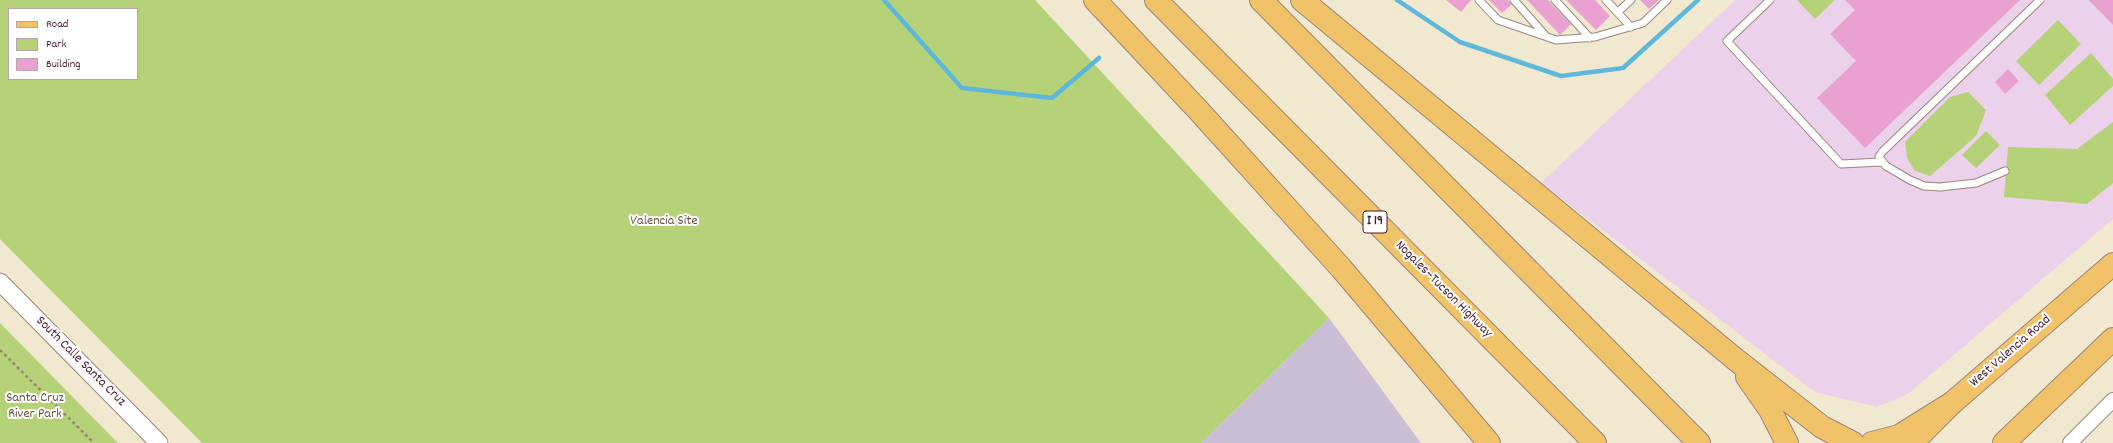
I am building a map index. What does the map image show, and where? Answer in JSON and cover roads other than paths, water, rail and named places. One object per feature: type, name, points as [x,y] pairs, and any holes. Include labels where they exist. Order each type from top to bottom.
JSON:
[{"type":"main road","points":[[1095,0],[1200,111],[1341,268],[1489,443]]},
{"type":"main road","name":"Nogales–Tucson Highway","points":[[1156,0],[1595,443]]},
{"type":"main road","points":[[1261,0],[1699,443]]},
{"type":"main road","points":[[1302,0],[1735,359],[1822,427],[1853,443]]},
{"type":"main road","name":"West Valencia Road","points":[[1912,443],[1952,403],[2113,264]]},
{"type":"main road","points":[[2004,443],[2113,339]]},
{"type":"main road","points":[[1735,359],[1770,410],[1787,443]]},
{"type":"main road","points":[[1872,443],[1899,436],[1952,403]]},
{"type":"street","name":"South Calle Santa Cruz","points":[[0,282],[159,443]]},
{"type":"street","points":[[2070,443],[2113,400]]},
{"type":"lane","points":[[1479,0],[1498,20],[1556,40],[1590,38],[1643,23],[1667,0]]},
{"type":"lane","points":[[1514,0],[1546,36]]},
{"type":"lane","points":[[1555,0],[1590,38]]},
{"type":"lane","points":[[1606,0],[1631,27]]},
{"type":"lane","points":[[1618,12],[1631,0]]},
{"type":"lane","points":[[1770,0],[1727,41],[1841,164],[1881,162],[1910,180],[1924,186],[1940,187],[1976,183],[2005,170]]},
{"type":"lane","points":[[1881,162],[1879,158],[1882,152],[2040,0]]},
{"type":"waterway","points":[[884,0],[962,88],[1052,98],[1099,58]]},
{"type":"waterway","points":[[1397,0],[1460,42],[1561,76],[1623,68],[1698,0]]},
{"type":"park label","name":"Valencia Site","points":[[664,222]]},
{"type":"park label","name":"Santa Cruz River Park","points":[[35,408]]}]
